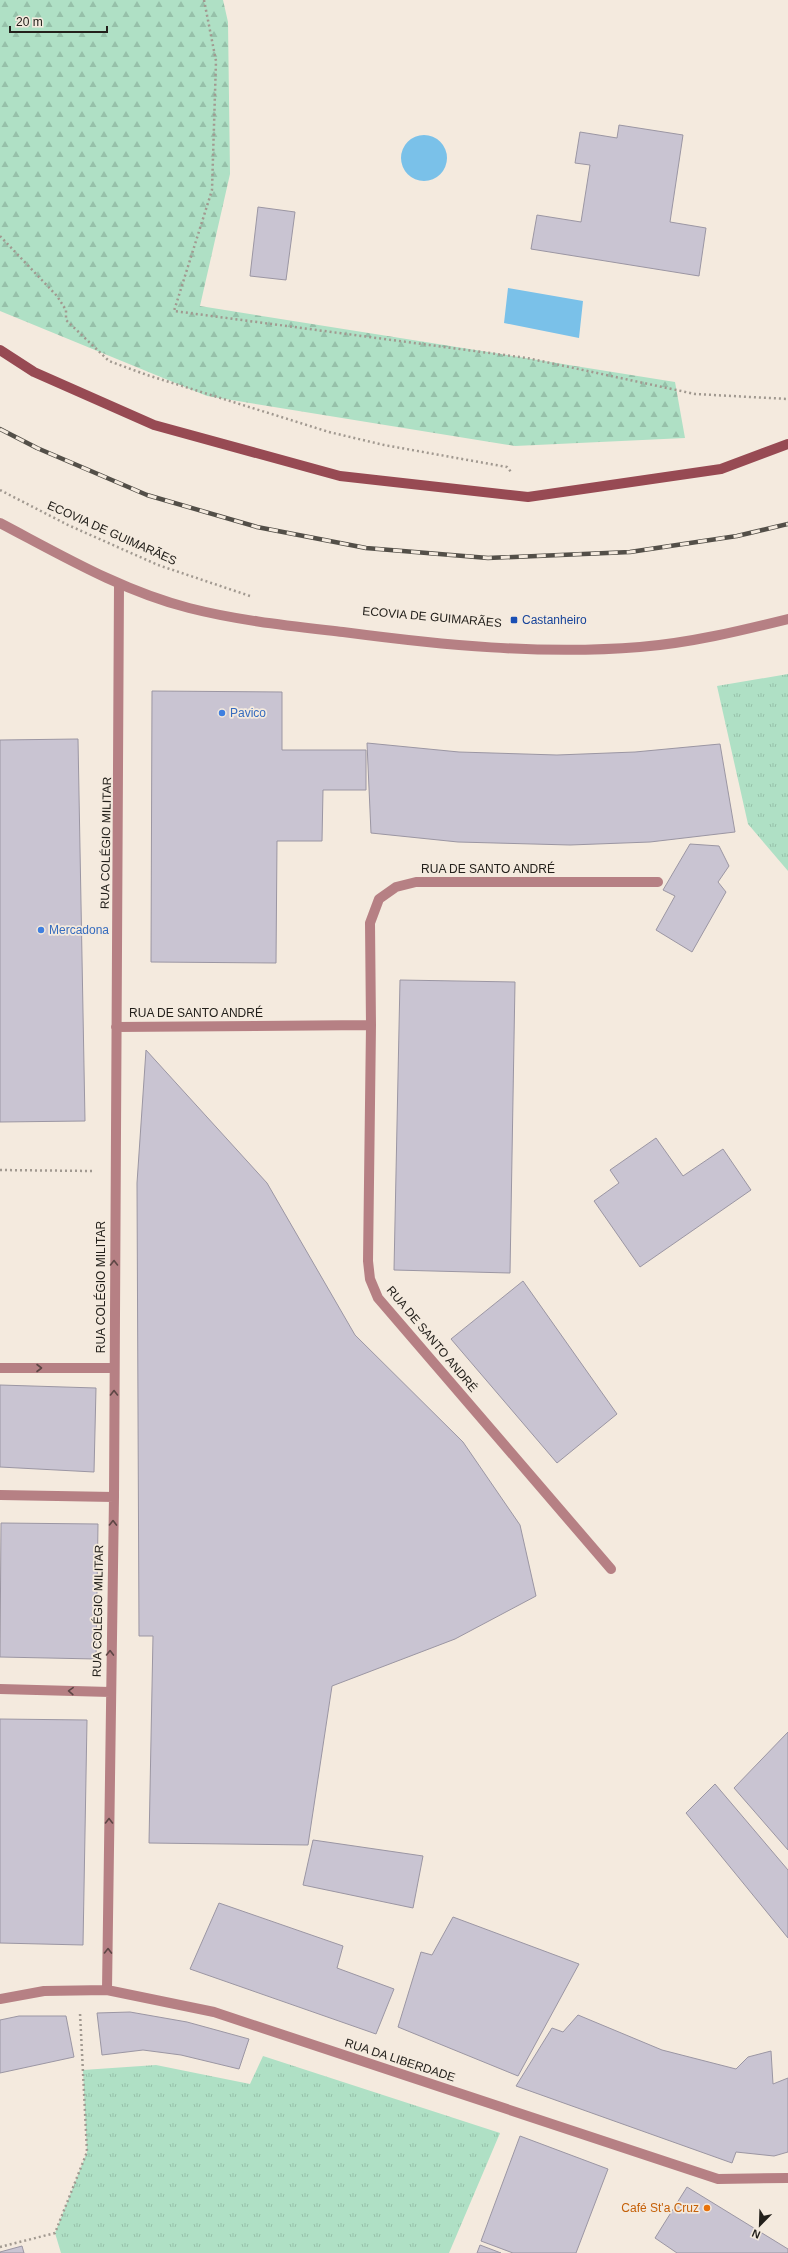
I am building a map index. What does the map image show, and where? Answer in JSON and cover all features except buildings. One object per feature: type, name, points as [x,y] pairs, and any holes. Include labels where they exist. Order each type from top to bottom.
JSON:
[{"type":"main road","points":[[0,350],[34,372],[161,427],[340,476],[528,497],[721,469],[788,444]]},
{"type":"street","points":[[0,523],[119,585],[189,608],[244,620],[431,643],[552,650],[640,647],[712,638],[788,620]]},
{"type":"street","name":"RUA COLÉGIO MILITAR","points":[[106,1990],[114,1497],[114,1171],[120,687],[119,585]]},
{"type":"street","name":"RUA DE SANTO ANDRÉ","points":[[611,1569],[378,1298],[370,1279],[368,1261],[371,1025],[370,922],[379,899],[396,886],[416,882],[658,882]]},
{"type":"street","name":"RUA DE SANTO ANDRÉ","points":[[116,1027],[371,1025]]},
{"type":"street","points":[[0,1368],[114,1368]]},
{"type":"street","points":[[0,1495],[114,1497]]},
{"type":"street","points":[[0,1689],[110,1692]]},
{"type":"street","name":"RUA DA LIBERDADE","points":[[0,1999],[44,1991],[106,1990],[214,2012],[718,2179],[788,2178]]},
{"type":"path","points":[[204,0],[216,61],[212,190],[174,311],[527,358],[695,394],[788,399]]},
{"type":"path","points":[[0,236],[57,296],[66,310],[66,320],[109,361],[147,375],[329,432],[384,445],[507,467],[528,497]]},
{"type":"path","name":"ECOVIA DE GUIMARÃES","points":[[0,490],[68,525],[158,565],[252,596]]},
{"type":"path","points":[[0,1170],[114,1171]]},
{"type":"path","points":[[0,2247],[55,2233],[87,2152],[79,1990]]},
{"type":"green space","points":[[0,0],[223,0],[228,22],[230,174],[200,306],[675,382],[685,438],[515,446],[207,396],[0,311]]},
{"type":"green space","points":[[788,674],[788,871],[748,824],[717,686]]},
{"type":"green space","points":[[263,2056],[500,2133],[449,2253],[61,2253],[55,2233],[87,2152],[83,2070],[156,2065],[250,2084]]},
{"type":"water","points":[[424,135],[437,139],[443,145],[447,158],[443,171],[437,177],[424,181],[411,177],[405,171],[401,158],[405,145],[411,139]]},
{"type":"water","points":[[508,288],[583,301],[579,338],[504,323]]},
{"type":"railway","points":[[0,429],[37,448],[147,495],[257,527],[366,548],[488,558],[630,552],[737,536],[788,524]]},
{"type":"place","name":"Castanheiro","points":[[514,620]]},
{"type":"place","name":"Pavico","points":[[222,713]]},
{"type":"place","name":"Mercadona","points":[[41,930]]},
{"type":"place","name":"Café St'a Cruz","points":[[707,2208]]}]
